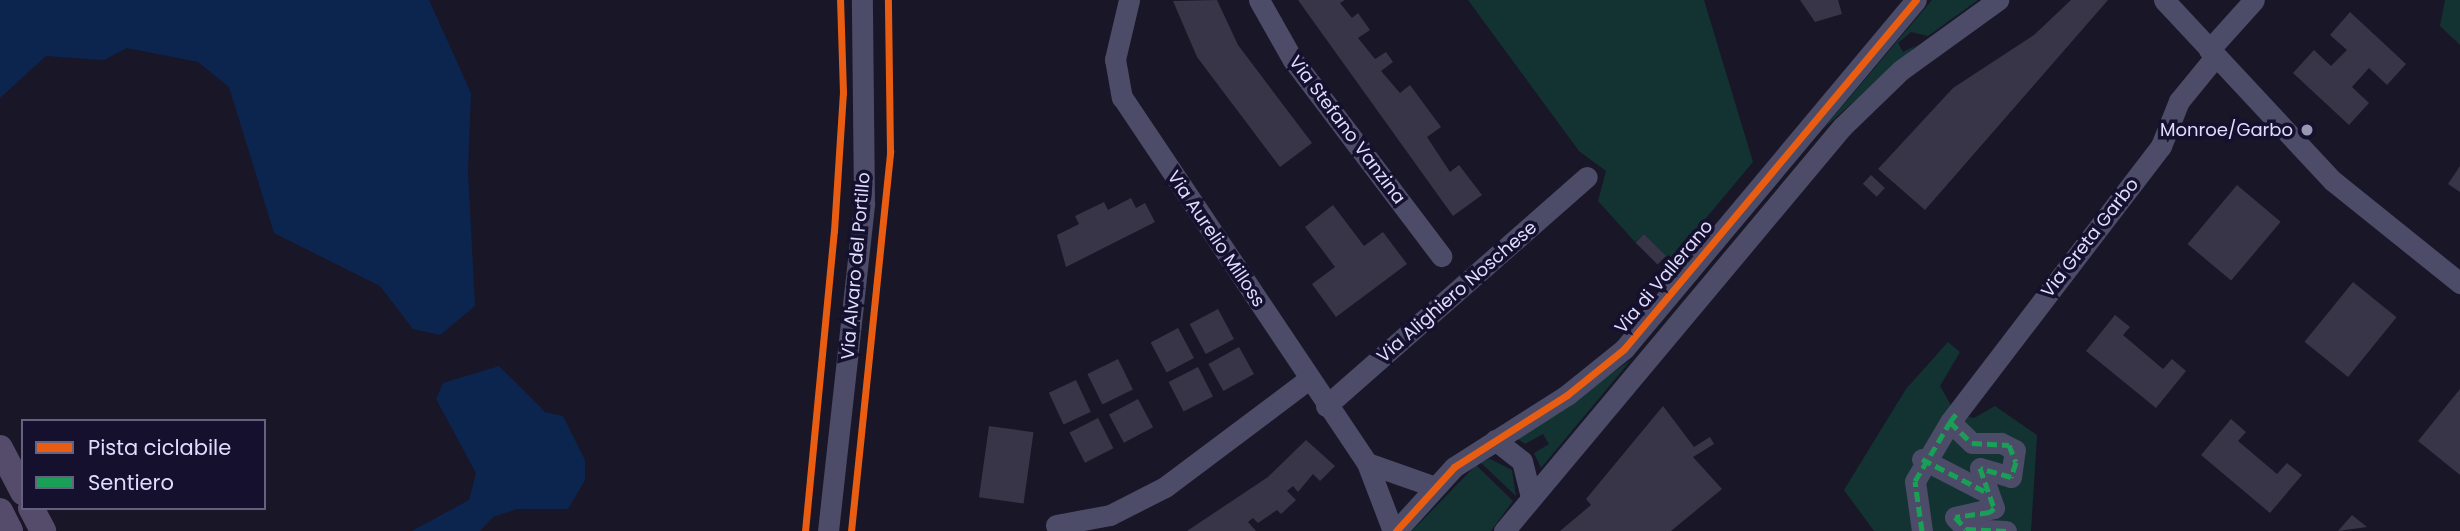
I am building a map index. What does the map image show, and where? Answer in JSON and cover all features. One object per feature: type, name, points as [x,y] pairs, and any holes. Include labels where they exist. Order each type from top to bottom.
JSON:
[{"type":"main road","points":[[0,448],[21,488]]},
{"type":"main road","points":[[32,510],[43,531]]},
{"type":"main road","points":[[0,511],[10,531]]},
{"type":"street","name":"Via Alvaro del Portillo","points":[[828,531],[864,203],[862,0]]},
{"type":"street","name":"Via Aurelio Milloss","points":[[1129,0],[1115,59],[1122,97],[1326,406],[1367,463],[1394,531]]},
{"type":"street","name":"Via Stefano Vanzina","points":[[1259,0],[1293,60],[1441,256]]},
{"type":"street","name":"Via di Vallerano","points":[[1394,531],[1435,487],[1494,440],[1585,383],[1624,349],[1916,0]]},
{"type":"street","points":[[1504,531],[1842,127],[1909,63],[1998,0]]},
{"type":"street","points":[[2164,0],[2333,181],[2460,283]]},
{"type":"street","name":"Via Greta Garbo","points":[[1922,459],[2161,146],[2179,101],[2254,0]]},
{"type":"street","name":"Via Alighiero Noschese","points":[[1326,406],[1587,177]]},
{"type":"street","points":[[1056,526],[1110,515],[1164,487],[1308,379]]},
{"type":"street","points":[[1953,418],[1972,443],[2001,443],[2015,450],[2011,477],[1980,468],[1994,509],[1959,515],[1958,522],[2006,531]]},
{"type":"street","points":[[1494,440],[1522,461],[1531,496]]},
{"type":"street","points":[[1922,531],[1915,481],[1922,459],[1986,492]]},
{"type":"street","points":[[1367,463],[1435,487]]},
{"type":"green space","points":[[1468,0],[1704,0],[1753,162],[1670,261],[1644,234],[1635,242],[1598,201],[1606,171],[1579,151]]},
{"type":"green space","points":[[1932,0],[1978,0],[1928,36],[1911,32],[1898,43],[1903,52],[1917,45],[1823,129]]},
{"type":"green space","points":[[2445,0],[2460,0],[2460,45],[2440,26]]},
{"type":"green space","points":[[1948,342],[1960,352],[1940,386],[1956,414],[1974,418],[1995,406],[2037,435],[2031,531],[1874,531],[1844,490],[1906,389]]},
{"type":"green space","points":[[1631,360],[1541,468],[1534,453],[1549,444],[1543,434],[1525,444],[1518,439]]},
{"type":"green space","points":[[1490,459],[1512,470],[1516,496],[1480,462]]},
{"type":"green space","points":[[1476,465],[1513,501],[1491,531],[1412,531]]},
{"type":"water","points":[[0,0],[429,0],[471,93],[468,171],[475,306],[440,335],[413,329],[380,286],[274,233],[229,87],[198,62],[127,48],[104,60],[46,56],[0,98]]},
{"type":"water","points":[[499,366],[545,412],[563,416],[585,460],[585,480],[568,509],[517,509],[493,517],[480,531],[412,531],[469,500],[476,473],[436,399],[443,383]]},
{"type":"building","points":[[1217,0],[1238,45],[1312,143],[1280,167],[1197,57],[1173,1]]},
{"type":"building","points":[[1298,0],[1345,0],[1340,3],[1352,18],[1358,13],[1370,30],[1358,38],[1375,59],[1386,52],[1393,62],[1381,71],[1400,93],[1410,85],[1441,127],[1427,137],[1450,172],[1459,165],[1482,195],[1453,216]]},
{"type":"building","points":[[1800,0],[1838,0],[1842,14],[1815,22]]},
{"type":"building","points":[[2071,0],[2108,0],[1925,210],[1878,169],[1953,88],[2034,35]]},
{"type":"building","points":[[2350,12],[2406,64],[2387,85],[2369,68],[2352,87],[2369,103],[2349,125],[2293,73],[2314,50],[2331,66],[2347,50],[2330,35]]},
{"type":"building","points":[[2460,166],[2460,192],[2448,184]]},
{"type":"building","points":[[1871,175],[1885,188],[1877,197],[1863,184]]},
{"type":"building","points":[[2237,185],[2281,222],[2231,281],[2188,244]]},
{"type":"building","points":[[1131,198],[1136,208],[1145,203],[1155,222],[1066,267],[1057,235],[1079,224],[1075,216],[1104,202],[1108,210]]},
{"type":"building","points":[[1333,205],[1364,246],[1383,232],[1407,264],[1336,317],[1312,284],[1335,267],[1305,227]]},
{"type":"building","points":[[1644,234],[1666,256],[1657,264],[1636,242]]},
{"type":"building","points":[[2353,282],[2397,317],[2348,377],[2305,342]]},
{"type":"building","points":[[1218,309],[1234,339],[1206,354],[1190,324]]},
{"type":"building","points":[[2115,315],[2130,327],[2123,335],[2163,369],[2172,359],[2186,371],[2156,408],[2086,351]]},
{"type":"building","points":[[1178,328],[1194,358],[1167,373],[1151,343]]},
{"type":"building","points":[[1239,347],[1254,374],[1223,391],[1208,364]]},
{"type":"building","points":[[1118,359],[1133,390],[1102,404],[1087,374]]},
{"type":"building","points":[[1198,367],[1213,396],[1184,411],[1169,382]]},
{"type":"building","points":[[1076,380],[1091,412],[1064,424],[1049,393]]},
{"type":"building","points":[[2460,389],[2460,475],[2418,441]]},
{"type":"building","points":[[1138,399],[1153,427],[1124,443],[1109,414]]},
{"type":"building","points":[[1663,406],[1694,447],[1710,437],[1714,444],[1693,457],[1722,489],[1671,531],[1560,531],[1591,505],[1586,499]]},
{"type":"building","points":[[1098,418],[1113,448],[1085,463],[1069,433]]},
{"type":"building","points":[[2231,419],[2246,432],[2238,441],[2277,474],[2287,463],[2302,475],[2270,513],[2201,455]]},
{"type":"building","points":[[989,426],[1034,432],[1024,504],[979,497]]},
{"type":"building","points":[[1306,440],[1335,466],[1320,481],[1313,474],[1298,492],[1293,486],[1287,491],[1296,500],[1281,514],[1277,510],[1258,523],[1253,518],[1248,522],[1256,531],[1187,531],[1268,477]]},
{"type":"building","points":[[2352,515],[2367,527],[2338,531]]},
{"type":"marked path","points":[[1956,414],[1950,422],[1972,443],[2009,445],[2016,462],[2011,477],[1980,468],[1994,508],[1990,512],[1955,517],[1966,529],[2006,531]]},
{"type":"marked path","points":[[1922,531],[1915,481],[1950,422]]},
{"type":"marked path","points":[[1922,459],[1986,492]]},
{"type":"cycle path","points":[[805,531],[834,231],[843,93],[840,0]]},
{"type":"cycle path","points":[[851,531],[890,151],[888,0]]},
{"type":"cycle path","points":[[1396,531],[1454,467],[1567,395],[1624,349],[1916,0]]},
{"type":"place","name":"Monroe/Garbo","points":[[2307,130]]}]
